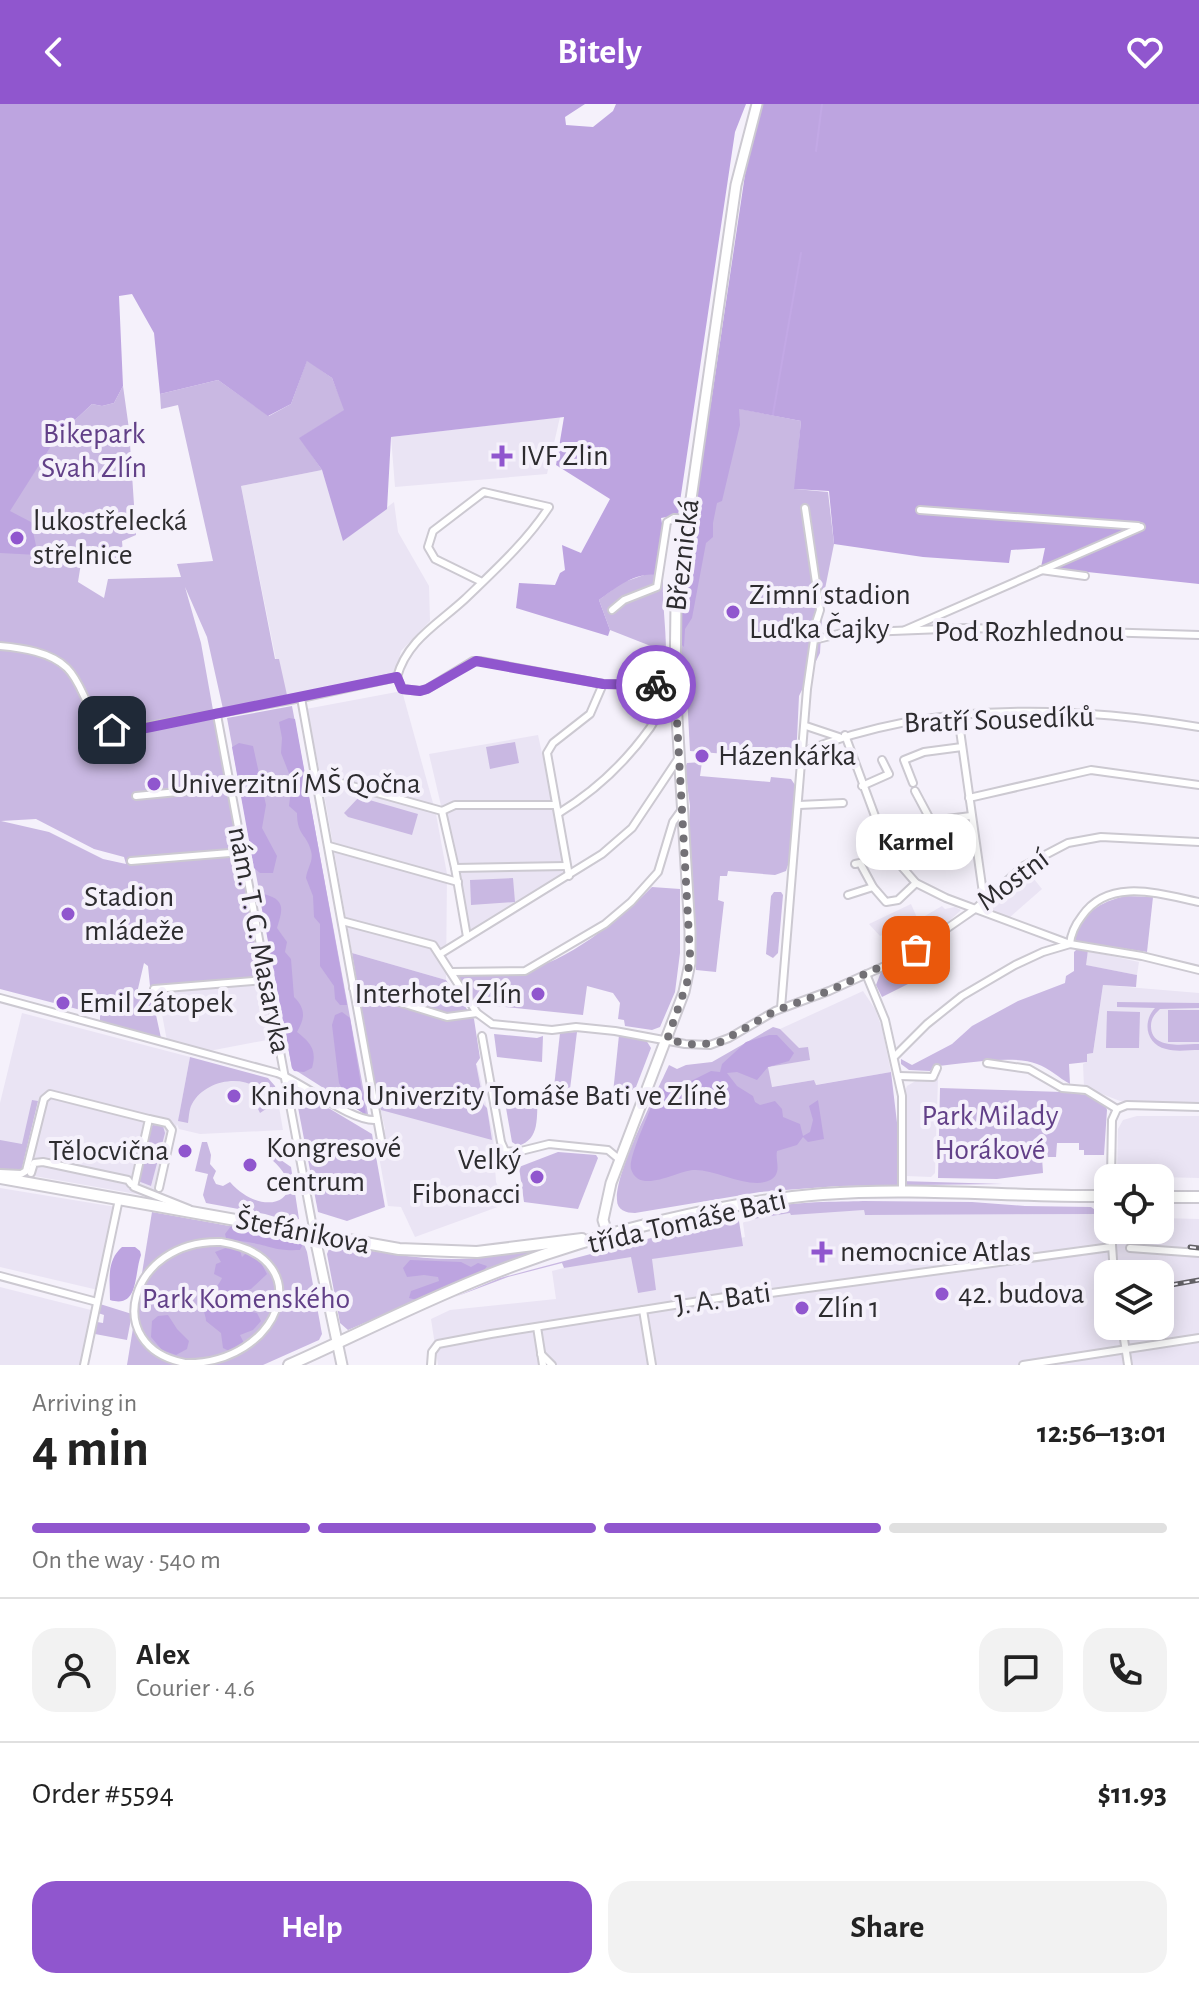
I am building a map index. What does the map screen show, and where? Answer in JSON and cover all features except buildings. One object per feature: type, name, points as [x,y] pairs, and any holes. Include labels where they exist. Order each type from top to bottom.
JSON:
[{"type":"main road","name":"Březnická","points":[[608,1236],[604,1213],[620,1160],[687,983],[690,954],[675,685],[676,604],[736,185],[757,104]]},
{"type":"main road","name":"Štefánikova","points":[[0,1176],[399,1249],[445,1252],[501,1250],[608,1236]]},
{"type":"main road","name":"třída Tomáše Bati","points":[[289,1365],[499,1271],[608,1236],[772,1200],[824,1194],[1094,1196]]},
{"type":"main road","points":[[1174,1197],[1199,1197]]},
{"type":"main road","name":"nám. T. G. Masaryka","points":[[314,1233],[342,1365]]},
{"type":"street","points":[[482,582],[435,559],[428,547],[433,531],[484,492],[549,507],[529,535],[482,582],[414,643],[397,677],[402,689],[420,691],[473,661],[603,684],[675,685]]},
{"type":"street","points":[[781,1008],[807,689],[814,629],[820,610],[805,508]]},
{"type":"street","points":[[898,633],[1137,528],[920,510]]},
{"type":"street","points":[[612,610],[624,600],[657,587],[667,522],[674,518],[687,519]]},
{"type":"street","points":[[1040,570],[1085,576]]},
{"type":"street","name":"Pod Rozhlednou","points":[[815,639],[842,633],[1019,628],[1199,635]]},
{"type":"street","points":[[0,646],[40,654],[63,664],[73,676],[93,714],[112,730],[125,732],[397,677]]},
{"type":"street","points":[[569,876],[548,749],[590,714],[603,684]]},
{"type":"street","points":[[317,779],[323,778],[442,811],[455,805],[558,809],[588,795],[611,774],[649,730],[666,694],[675,685]]},
{"type":"street","points":[[301,698],[381,1140]]},
{"type":"street","name":"nám. T. G. Masaryka","points":[[217,715],[314,1233]]},
{"type":"street","name":"Bratří Sousedíků","points":[[803,752],[842,736],[907,720],[958,716],[1100,715],[1199,727]]},
{"type":"street","points":[[958,716],[984,900]]},
{"type":"street","points":[[806,726],[842,736],[882,835],[896,860],[916,883],[946,898],[1070,944],[1142,956],[1199,970]]},
{"type":"street","points":[[962,747],[924,752],[904,760],[931,821],[971,816]]},
{"type":"street","points":[[440,954],[602,854],[632,828],[680,756]]},
{"type":"street","points":[[862,786],[889,774],[882,760]]},
{"type":"street","points":[[969,798],[1091,770],[1199,785]]},
{"type":"street","points":[[136,796],[230,787]]},
{"type":"street","points":[[799,805],[843,803]]},
{"type":"street","points":[[452,972],[525,971],[605,924],[631,902],[658,872],[673,822],[683,808]]},
{"type":"street","points":[[442,811],[467,937]]},
{"type":"street","name":"Mostní","points":[[477,1013],[489,1022],[501,1025],[552,1030],[582,1028],[646,1035],[697,1045],[716,1044],[781,1008],[916,950],[975,909],[1024,866],[1078,839],[1112,837],[1199,842]]},
{"type":"street","points":[[329,846],[458,882]]},
{"type":"street","points":[[131,861],[242,852]]},
{"type":"street","points":[[855,864],[860,863],[873,887],[886,902],[898,900],[916,883]]},
{"type":"street","points":[[455,868],[567,866]]},
{"type":"street","points":[[848,895],[873,887]]},
{"type":"street","points":[[1070,944],[1072,931],[1085,910],[1107,893],[1169,896],[1199,902]]},
{"type":"street","points":[[342,921],[433,945],[477,1013],[447,1017],[353,988]]},
{"type":"street","points":[[895,1056],[927,1024],[974,988],[1029,958],[1070,944]]},
{"type":"street","points":[[866,974],[885,1020],[899,1076],[902,1096],[902,1193]]},
{"type":"street","points":[[154,989],[265,980]]},
{"type":"street","points":[[0,998],[286,1077],[358,1118],[376,1120]]},
{"type":"street","points":[[482,1036],[504,1149],[517,1152],[549,1144],[608,1150],[620,1160]]},
{"type":"street","points":[[987,1063],[1029,1069],[1062,1088],[1086,1090],[1117,1109]]},
{"type":"street","points":[[899,1076],[933,1077],[937,1068]]},
{"type":"street","points":[[0,1176],[26,1171],[44,1099],[48,1094],[167,1123],[172,1130],[159,1188]]},
{"type":"street","points":[[1111,1164],[1111,1124],[1117,1109],[1127,1105],[1199,1107]]},
{"type":"street","points":[[149,1119],[134,1187],[196,1212]]},
{"type":"street","points":[[31,1173],[34,1163],[43,1162],[128,1180],[131,1184]]},
{"type":"street","points":[[84,1365],[119,1199]]},
{"type":"street","points":[[221,1242],[244,1249],[261,1259],[278,1283],[280,1305],[270,1331],[254,1349],[222,1363],[190,1364],[167,1357],[151,1346],[136,1323],[135,1302],[145,1274],[166,1255],[187,1246],[221,1242]]},
{"type":"street","points":[[1111,1247],[1112,1260]]},
{"type":"street","name":"J. A. Bati","points":[[431,1365],[432,1350],[438,1344],[744,1294],[756,1295],[1111,1247]]},
{"type":"street","points":[[1130,1248],[1199,1253]]},
{"type":"street","points":[[0,1276],[97,1302]]},
{"type":"street","points":[[643,1310],[652,1365]]},
{"type":"street","points":[[537,1327],[543,1365]]},
{"type":"street","points":[[1023,1365],[1199,1338]]},
{"type":"street","points":[[1124,1340],[1128,1365]]},
{"type":"street","points":[[541,1354],[552,1365]]},
{"type":"shaded area","points":[[0,104],[585,104],[565,117],[566,125],[593,127],[613,111],[616,104],[746,104],[735,132],[678,515],[661,518],[663,529],[658,575],[634,578],[599,600],[610,630],[608,636],[516,608],[519,583],[555,585],[560,573],[565,570],[562,545],[581,553],[610,499],[556,465],[564,417],[391,437],[387,509],[343,541],[322,470],[299,438],[344,410],[332,378],[307,361],[291,404],[268,416],[218,380],[160,394],[154,333],[132,294],[119,296],[123,386],[114,403],[102,406],[92,404],[57,437],[10,511],[31,522],[38,555],[0,553]]},
{"type":"shaded area","points":[[763,104],[1199,104],[1199,584],[1041,567],[1045,548],[1011,550],[1009,563],[923,557],[834,544],[829,491],[794,489],[801,421],[739,409],[740,425],[722,501],[717,503],[713,537],[706,543],[692,618],[685,629],[684,647],[679,642],[681,604],[746,168]]},
{"type":"shaded area","points":[[560,417],[547,474],[395,487],[391,437]]},
{"type":"shaded area","points":[[322,470],[344,540],[394,502],[398,532],[429,586],[430,621],[401,651],[395,674],[287,695],[276,660],[241,486]]},
{"type":"shaded area","points":[[402,691],[436,814],[447,874],[446,980],[352,953],[306,709]]},
{"type":"shaded area","points":[[295,719],[347,1005],[340,1005],[335,999],[334,986],[320,966],[320,924],[314,917],[313,896],[306,878],[312,855],[300,831],[297,813],[289,806],[292,781],[281,753],[279,722]]},
{"type":"shaded area","points":[[538,735],[560,835],[563,875],[470,930],[429,754]]},
{"type":"shaded area","points":[[239,743],[253,746],[266,805],[262,828],[277,856],[273,873],[260,873],[254,868],[232,747]]},
{"type":"shaded area","points":[[1026,869],[1042,889],[1009,918],[986,909],[989,899]]},
{"type":"shaded area","points":[[264,894],[276,899],[281,907],[277,928],[287,942],[285,952],[291,959],[294,997],[303,1014],[297,1032],[309,1043],[313,1052],[312,1068],[304,1072],[292,1068],[260,899]]},
{"type":"shaded area","points":[[911,904],[918,920],[942,906],[961,910],[949,921],[910,944],[906,939],[899,942],[893,931],[880,936],[869,924]]},
{"type":"shaded area","points":[[1088,951],[1139,962],[1137,975],[1085,965]]},
{"type":"shaded area","points":[[261,985],[272,1039],[209,1051],[167,1041],[158,993]]},
{"type":"shaded area","points":[[1103,985],[1199,993],[1199,1103],[1120,1101],[1084,1087],[1083,1064],[1087,1062],[1087,1054],[1093,1053]]},
{"type":"shaded area","points":[[863,991],[875,1009],[882,1028],[891,1072],[815,1085],[814,1080],[771,1087],[768,1067],[807,1060],[780,1029]]},
{"type":"shaded area","points":[[342,1012],[350,1018],[366,1115],[343,1100],[345,1094],[339,1083],[332,1025],[335,1015]]},
{"type":"shaded area","points":[[22,1013],[190,1057],[179,1116],[219,1073],[270,1085],[278,1101],[283,1130],[200,1134],[179,1129],[177,1124],[159,1198],[0,1170],[0,1103]]},
{"type":"shaded area","points":[[777,1035],[794,1053],[789,1061],[768,1067],[757,1080],[737,1072],[727,1073],[760,1105],[775,1101],[782,1109],[783,1117],[800,1124],[803,1136],[810,1132],[813,1120],[809,1106],[818,1100],[824,1139],[808,1142],[803,1137],[797,1145],[777,1151],[777,1173],[764,1182],[744,1181],[702,1170],[650,1181],[635,1177],[631,1164],[635,1147],[652,1104],[658,1100],[663,1089],[687,1083],[711,1071],[720,1072],[722,1064],[746,1042]]},
{"type":"shaded area","points":[[370,1062],[477,1065],[493,1135],[496,1182],[506,1204],[415,1237],[401,1207],[388,1206],[376,1140],[385,1129]]},
{"type":"shaded area","points":[[921,1078],[938,1079],[935,1173],[931,1177],[906,1176],[903,1097],[907,1086]]},
{"type":"shaded area","points":[[1137,1116],[1199,1116],[1199,1178],[1174,1177],[1174,1164],[1117,1164],[1118,1129],[1123,1120]]},
{"type":"shaded area","points":[[0,1188],[116,1207],[98,1290],[0,1267]]},
{"type":"shaded area","points":[[864,1210],[865,1215],[1094,1214],[1094,1244],[1174,1244],[1174,1218],[1199,1219],[1199,1365],[438,1365],[431,1319],[450,1310],[556,1299],[552,1271],[639,1249],[651,1259],[745,1237],[743,1223],[746,1219],[791,1213]]},
{"type":"shaded area","points":[[231,1226],[298,1237],[304,1242],[300,1250],[292,1250],[233,1240],[226,1238],[225,1234]]},
{"type":"shaded area","points":[[122,1247],[135,1247],[140,1251],[134,1288],[126,1299],[110,1300],[111,1265]]},
{"type":"shaded area","points":[[228,1247],[240,1251],[242,1257],[246,1253],[261,1263],[267,1274],[251,1289],[239,1292],[242,1310],[257,1313],[261,1321],[253,1330],[240,1335],[245,1345],[231,1352],[223,1348],[221,1333],[206,1321],[204,1309],[222,1278],[214,1274],[216,1264],[221,1262],[215,1252]]},
{"type":"shaded area","points":[[410,1260],[487,1266],[483,1272],[417,1300],[409,1298],[411,1291],[439,1281],[438,1277],[424,1275],[407,1277],[403,1268]]},
{"type":"shaded area","points":[[0,1287],[91,1310],[81,1365],[0,1365]]},
{"type":"shaded area","points":[[168,1315],[189,1341],[187,1349],[176,1355],[162,1350],[151,1337],[152,1321],[158,1316]]},
{"type":"green space","name":"Bikepark Svah Zlín","points":[[307,360],[332,378],[345,410],[300,438],[322,470],[241,486],[275,659],[279,659],[287,695],[223,709],[207,637],[185,587],[201,643],[261,978],[150,986],[148,966],[144,963],[137,993],[151,992],[161,1038],[100,1022],[100,1015],[0,989],[0,524],[57,437],[92,404],[102,406],[114,403],[123,386],[136,535],[122,541],[124,565],[81,563],[78,582],[104,598],[108,579],[181,577],[177,564],[213,561],[178,405],[161,409],[160,394],[218,380],[269,416],[291,404]],"holes":[[[36,819],[94,849],[124,857],[126,864],[103,859],[49,832],[1,821]]]},
{"type":"green space","points":[[711,403],[801,421],[795,489],[828,492],[834,544],[823,599],[820,653],[799,696],[796,760],[690,751],[687,696],[678,677],[681,604]]},
{"type":"green space","points":[[650,573],[663,577],[666,652],[610,630],[599,600],[621,583]]},
{"type":"green space","points":[[292,706],[366,1115],[292,1068],[227,718]]},
{"type":"green space","points":[[515,742],[519,763],[490,769],[486,747]]},
{"type":"green space","points":[[702,762],[700,776],[770,782],[771,777],[791,779],[795,785],[790,859],[786,871],[775,875],[728,871],[727,876],[720,876],[718,900],[724,902],[716,972],[696,970],[688,840],[690,806],[685,768],[687,763]]},
{"type":"green space","points":[[359,797],[418,814],[412,835],[348,817],[344,813]]},
{"type":"green space","points":[[513,878],[515,902],[471,905],[470,880]]},
{"type":"green space","points":[[652,887],[680,889],[680,953],[675,992],[660,1027],[652,1030],[625,1026],[624,1020],[618,1019],[620,1003],[613,993],[587,986],[583,1015],[475,1004],[453,970],[522,970],[556,959],[592,938]]},
{"type":"green space","points":[[774,892],[783,895],[778,953],[773,958],[766,954],[771,896]]},
{"type":"green space","points":[[1126,896],[1153,897],[1147,952],[1075,941],[1086,916],[1108,901]]},
{"type":"green space","points":[[1077,949],[1088,950],[1086,965],[1137,975],[1136,987],[1103,985],[1093,1053],[1087,1054],[1087,1062],[1069,1064],[1070,1084],[1046,1068],[1027,1061],[973,1062],[936,1066],[930,1071],[909,1070],[901,1064],[901,1059],[912,1065],[952,1044],[972,1026],[1018,1001],[1065,983],[1066,976],[1074,971],[1074,952]]},
{"type":"green space","points":[[352,953],[446,980],[474,1019],[480,1058],[476,1064],[492,1140],[381,1110]]},
{"type":"green space","points":[[905,961],[914,981],[882,997],[876,985],[881,972]]},
{"type":"green space","points":[[1117,1002],[1199,1003],[1199,1008],[1160,1009],[1151,1026],[1152,1034],[1162,1042],[1199,1044],[1199,1050],[1174,1050],[1159,1046],[1150,1038],[1147,1026],[1155,1008],[1117,1007]]},
{"type":"green space","points":[[1168,1010],[1199,1010],[1199,1042],[1168,1042]]},
{"type":"green space","points":[[1107,1011],[1140,1012],[1139,1048],[1106,1048]]},
{"type":"green space","points":[[773,1027],[780,1029],[799,1048],[808,1047],[810,1060],[768,1067],[772,1087],[814,1080],[816,1085],[891,1072],[900,1181],[1003,1184],[839,1186],[760,1192],[635,1213],[620,1209],[617,1200],[622,1171],[669,1065],[677,1069],[712,1062]]},
{"type":"green space","points":[[577,1032],[570,1089],[554,1087],[560,1033]]},
{"type":"green space","points":[[494,1034],[543,1036],[542,1062],[497,1057]]},
{"type":"green space","points":[[619,1035],[646,1040],[651,1048],[636,1087],[627,1094],[613,1093]]},
{"type":"green space","points":[[190,1057],[268,1078],[275,1086],[278,1101],[260,1113],[258,1109],[268,1099],[261,1090],[241,1082],[218,1083],[199,1095],[191,1106],[188,1123],[178,1121]]},
{"type":"green space","name":"Park Milady Horákové","points":[[940,1088],[1088,1095],[1105,1103],[1107,1110],[1104,1155],[1084,1155],[1084,1150],[1079,1150],[1079,1143],[1057,1143],[1056,1157],[1042,1157],[1043,1173],[997,1179],[938,1178]]},
{"type":"green space","points":[[300,1091],[372,1134],[385,1207],[347,1221],[318,1212],[296,1097]]},
{"type":"green space","points":[[503,1091],[538,1095],[534,1133],[518,1146],[512,1142]]},
{"type":"green space","points":[[32,1100],[38,1101],[21,1172],[0,1169],[0,1140],[22,1144]]},
{"type":"green space","points":[[153,1125],[163,1126],[165,1133],[151,1186],[138,1181]]},
{"type":"green space","points":[[202,1142],[207,1142],[210,1164],[216,1171],[213,1178],[216,1184],[223,1186],[230,1182],[259,1201],[281,1199],[287,1192],[288,1182],[281,1169],[266,1155],[268,1151],[291,1167],[299,1219],[289,1221],[206,1203],[203,1195],[208,1174],[195,1171]]},
{"type":"green space","points":[[558,1152],[596,1155],[598,1158],[578,1209],[524,1202],[519,1167]]},
{"type":"green space","points":[[819,1202],[972,1202],[1091,1207],[1094,1214],[865,1215],[864,1210],[790,1213],[746,1220],[745,1215],[755,1210]]},
{"type":"green space","name":"Park Komenského","points":[[152,1212],[302,1239],[322,1334],[319,1340],[263,1365],[127,1365]]},
{"type":"green space","points":[[738,1215],[743,1246],[652,1259],[656,1290],[638,1293],[631,1257],[564,1268],[562,1263],[508,1277],[455,1297],[500,1278]]},
{"type":"green space","points":[[337,1245],[444,1259],[539,1252],[506,1262],[348,1330],[340,1323],[327,1254]]},
{"type":"green space","points":[[100,1304],[132,1314],[127,1340],[95,1334],[97,1322],[103,1323],[104,1315],[98,1313]]},
{"type":"waterway","points":[[816,151],[822,104]]},
{"type":"waterway","points":[[773,414],[801,253]]},
{"type":"railway","points":[[1190,1247],[1199,1248]]},
{"type":"railway","points":[[1174,1284],[1199,1280]]},
{"type":"way so far","points":[[656,685],[675,685],[690,937],[687,983],[667,1040],[697,1045],[721,1042],[775,1011],[829,991],[916,950]]},
{"type":"place","name":"IVF Zlin","points":[[502,456]]},
{"type":"place","name":"lukostřelecká střelnice","points":[[17,538]]},
{"type":"place","name":"Zimní stadion Luďka Čajky","points":[[733,612]]},
{"type":"place","name":"Házenkářka","points":[[702,756]]},
{"type":"place","name":"Univerzitní MŠ Qočna","points":[[154,784]]},
{"type":"place","name":"Stadion mládeže","points":[[68,914]]},
{"type":"place","name":"Karmel","points":[[916,950]]},
{"type":"place","name":"Interhotel Zlín","points":[[538,994]]},
{"type":"place","name":"Emil Zátopek","points":[[63,1003]]},
{"type":"place","name":"Knihovna Univerzity Tomáše Bati ve Zlíně","points":[[234,1096]]},
{"type":"place","name":"Tělocvična","points":[[185,1151]]},
{"type":"place","name":"Kongresové centrum","points":[[250,1165]]},
{"type":"place","name":"Velký Fibonacci","points":[[537,1177]]},
{"type":"place","name":"nemocnice Atlas","points":[[822,1252]]},
{"type":"place","name":"42. budova","points":[[942,1294]]},
{"type":"place","name":"Zlín 1","points":[[802,1308]]},
{"type":"route","points":[[112,730],[125,732],[397,677],[402,689],[420,691],[476,661],[603,684],[656,685]]}]
